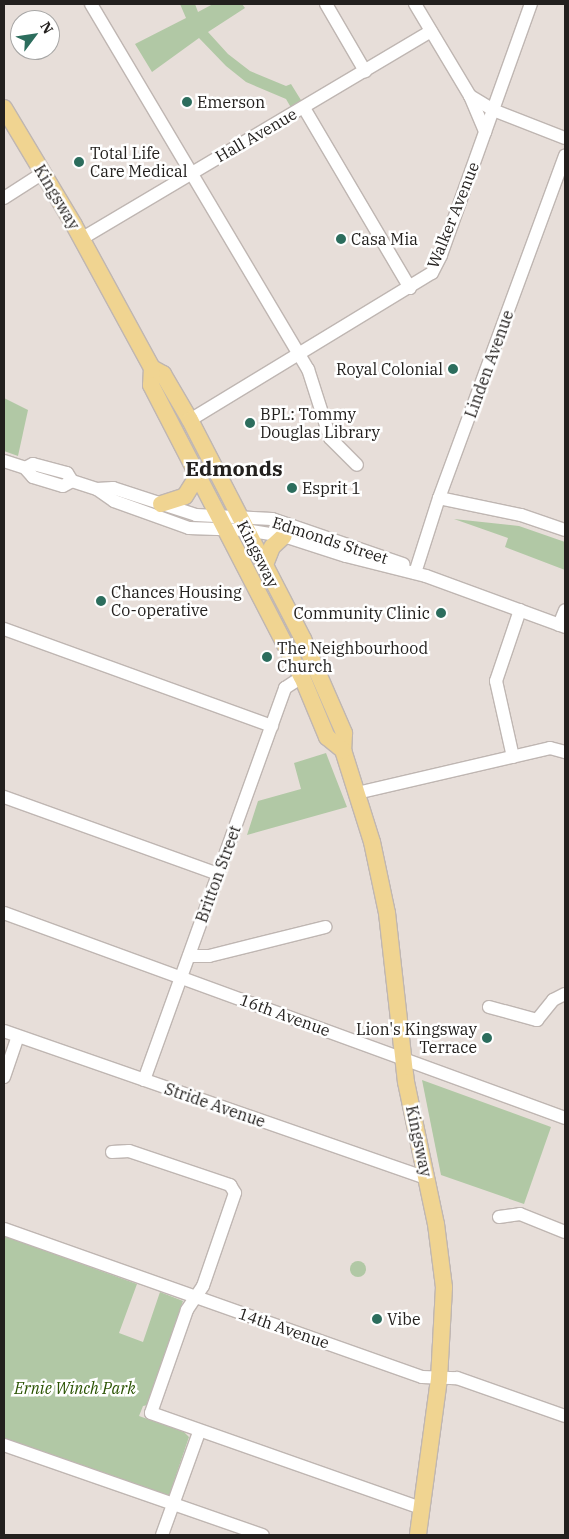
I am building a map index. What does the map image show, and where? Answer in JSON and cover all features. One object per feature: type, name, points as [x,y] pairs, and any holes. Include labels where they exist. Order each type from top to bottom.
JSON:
[{"type":"main road","name":"Kingsway","points":[[4,108],[82,239],[152,368],[151,385],[302,677],[327,737],[343,750]]},
{"type":"main road","name":"Kingsway","points":[[152,368],[163,374],[190,420],[264,568],[319,672],[344,733],[343,750],[373,848],[387,913],[404,1060],[444,1287],[439,1379],[418,1535]]},
{"type":"main road","points":[[162,504],[185,496],[195,480],[195,469]]},
{"type":"main road","points":[[264,568],[272,547],[284,536]]},
{"type":"street","points":[[91,4],[308,369],[330,438],[357,465]]},
{"type":"street","points":[[326,4],[365,71]]},
{"type":"street","points":[[415,4],[470,96],[485,132]]},
{"type":"street","name":"Walker Avenue","points":[[190,420],[428,276],[438,262],[531,4]]},
{"type":"street","name":"Hall Avenue","points":[[82,239],[431,31]]},
{"type":"street","points":[[470,96],[493,110],[565,138]]},
{"type":"street","points":[[304,108],[410,288]]},
{"type":"street","name":"Linden Avenue","points":[[415,573],[439,498],[565,156]]},
{"type":"street","points":[[4,198],[43,173]]},
{"type":"street","name":"Edmonds Street","points":[[4,461],[25,468],[33,476],[63,486],[72,481],[97,490],[114,501],[176,524],[291,524],[404,564],[415,573]]},
{"type":"street","name":"Edmonds Street","points":[[97,490],[114,488],[223,524]]},
{"type":"street","points":[[439,498],[521,515],[565,530]]},
{"type":"street","name":"Edmonds Street","points":[[242,524],[346,556],[415,573],[562,626]]},
{"type":"street","points":[[513,757],[496,681],[520,610]]},
{"type":"street","points":[[562,626],[565,610]]},
{"type":"street","points":[[4,628],[272,726]]},
{"type":"street","name":"Britton Street","points":[[144,1080],[285,688],[302,677]]},
{"type":"street","points":[[357,793],[550,748],[565,752]]},
{"type":"street","points":[[4,797],[218,874]]},
{"type":"street","name":"16th Avenue","points":[[4,913],[565,1118]]},
{"type":"street","points":[[188,956],[209,956],[326,928]]},
{"type":"street","points":[[489,1007],[537,1020],[553,1000],[565,994]]},
{"type":"street","name":"Stride Avenue","points":[[4,1031],[426,1178]]},
{"type":"street","points":[[4,1077],[18,1036]]},
{"type":"street","points":[[112,1152],[130,1151],[230,1185],[234,1190],[203,1286],[187,1310],[151,1413],[199,1432],[423,1509]]},
{"type":"street","points":[[499,1217],[520,1214],[565,1232]]},
{"type":"street","name":"14th Avenue","points":[[4,1229],[422,1377],[439,1379],[457,1378],[565,1416]]},
{"type":"street","points":[[162,1535],[199,1432]]},
{"type":"street","points":[[4,1445],[264,1535]]},
{"type":"green space","points":[[180,4],[195,4],[198,12],[213,4],[242,4],[245,8],[208,32],[228,54],[250,71],[286,86],[291,84],[304,105],[293,111],[286,99],[246,82],[226,66],[199,38],[152,72],[135,44],[186,18]]},
{"type":"green space","points":[[4,398],[28,410],[18,456],[4,451]]},
{"type":"green space","points":[[454,519],[519,526],[565,542],[565,570],[505,547],[508,538]]},
{"type":"green space","points":[[326,753],[347,807],[247,835],[258,801],[301,789],[294,763]]},
{"type":"green space","points":[[422,1080],[551,1127],[524,1204],[441,1175]]},
{"type":"green space","name":"Ernie Winch Park","points":[[4,1236],[137,1284],[119,1333],[143,1342],[160,1292],[183,1301],[148,1405],[143,1406],[139,1416],[184,1432],[189,1437],[169,1496],[4,1438]]},
{"type":"green space","points":[[358,1261],[364,1263],[366,1269],[364,1275],[358,1277],[352,1275],[350,1269],[352,1263]]},
{"type":"place","name":"Emerson","points":[[187,102]]},
{"type":"place","name":"Total Life Care Medical","points":[[79,162]]},
{"type":"place","name":"Casa Mia","points":[[341,239]]},
{"type":"place","name":"Royal Colonial","points":[[453,369]]},
{"type":"place","name":"BPL: Tommy Douglas Library","points":[[250,423]]},
{"type":"place","name":"Esprit 1","points":[[292,488]]},
{"type":"place","name":"Chances Housing Co-operative","points":[[101,601]]},
{"type":"place","name":"Community Clinic","points":[[441,613]]},
{"type":"place","name":"The Neighbourhood Church","points":[[267,657]]},
{"type":"place","name":"Lion's Kingsway Terrace","points":[[487,1038]]},
{"type":"place","name":"Vibe","points":[[377,1319]]},
{"type":"district","name":"Edmonds","points":[[234,468]]}]
